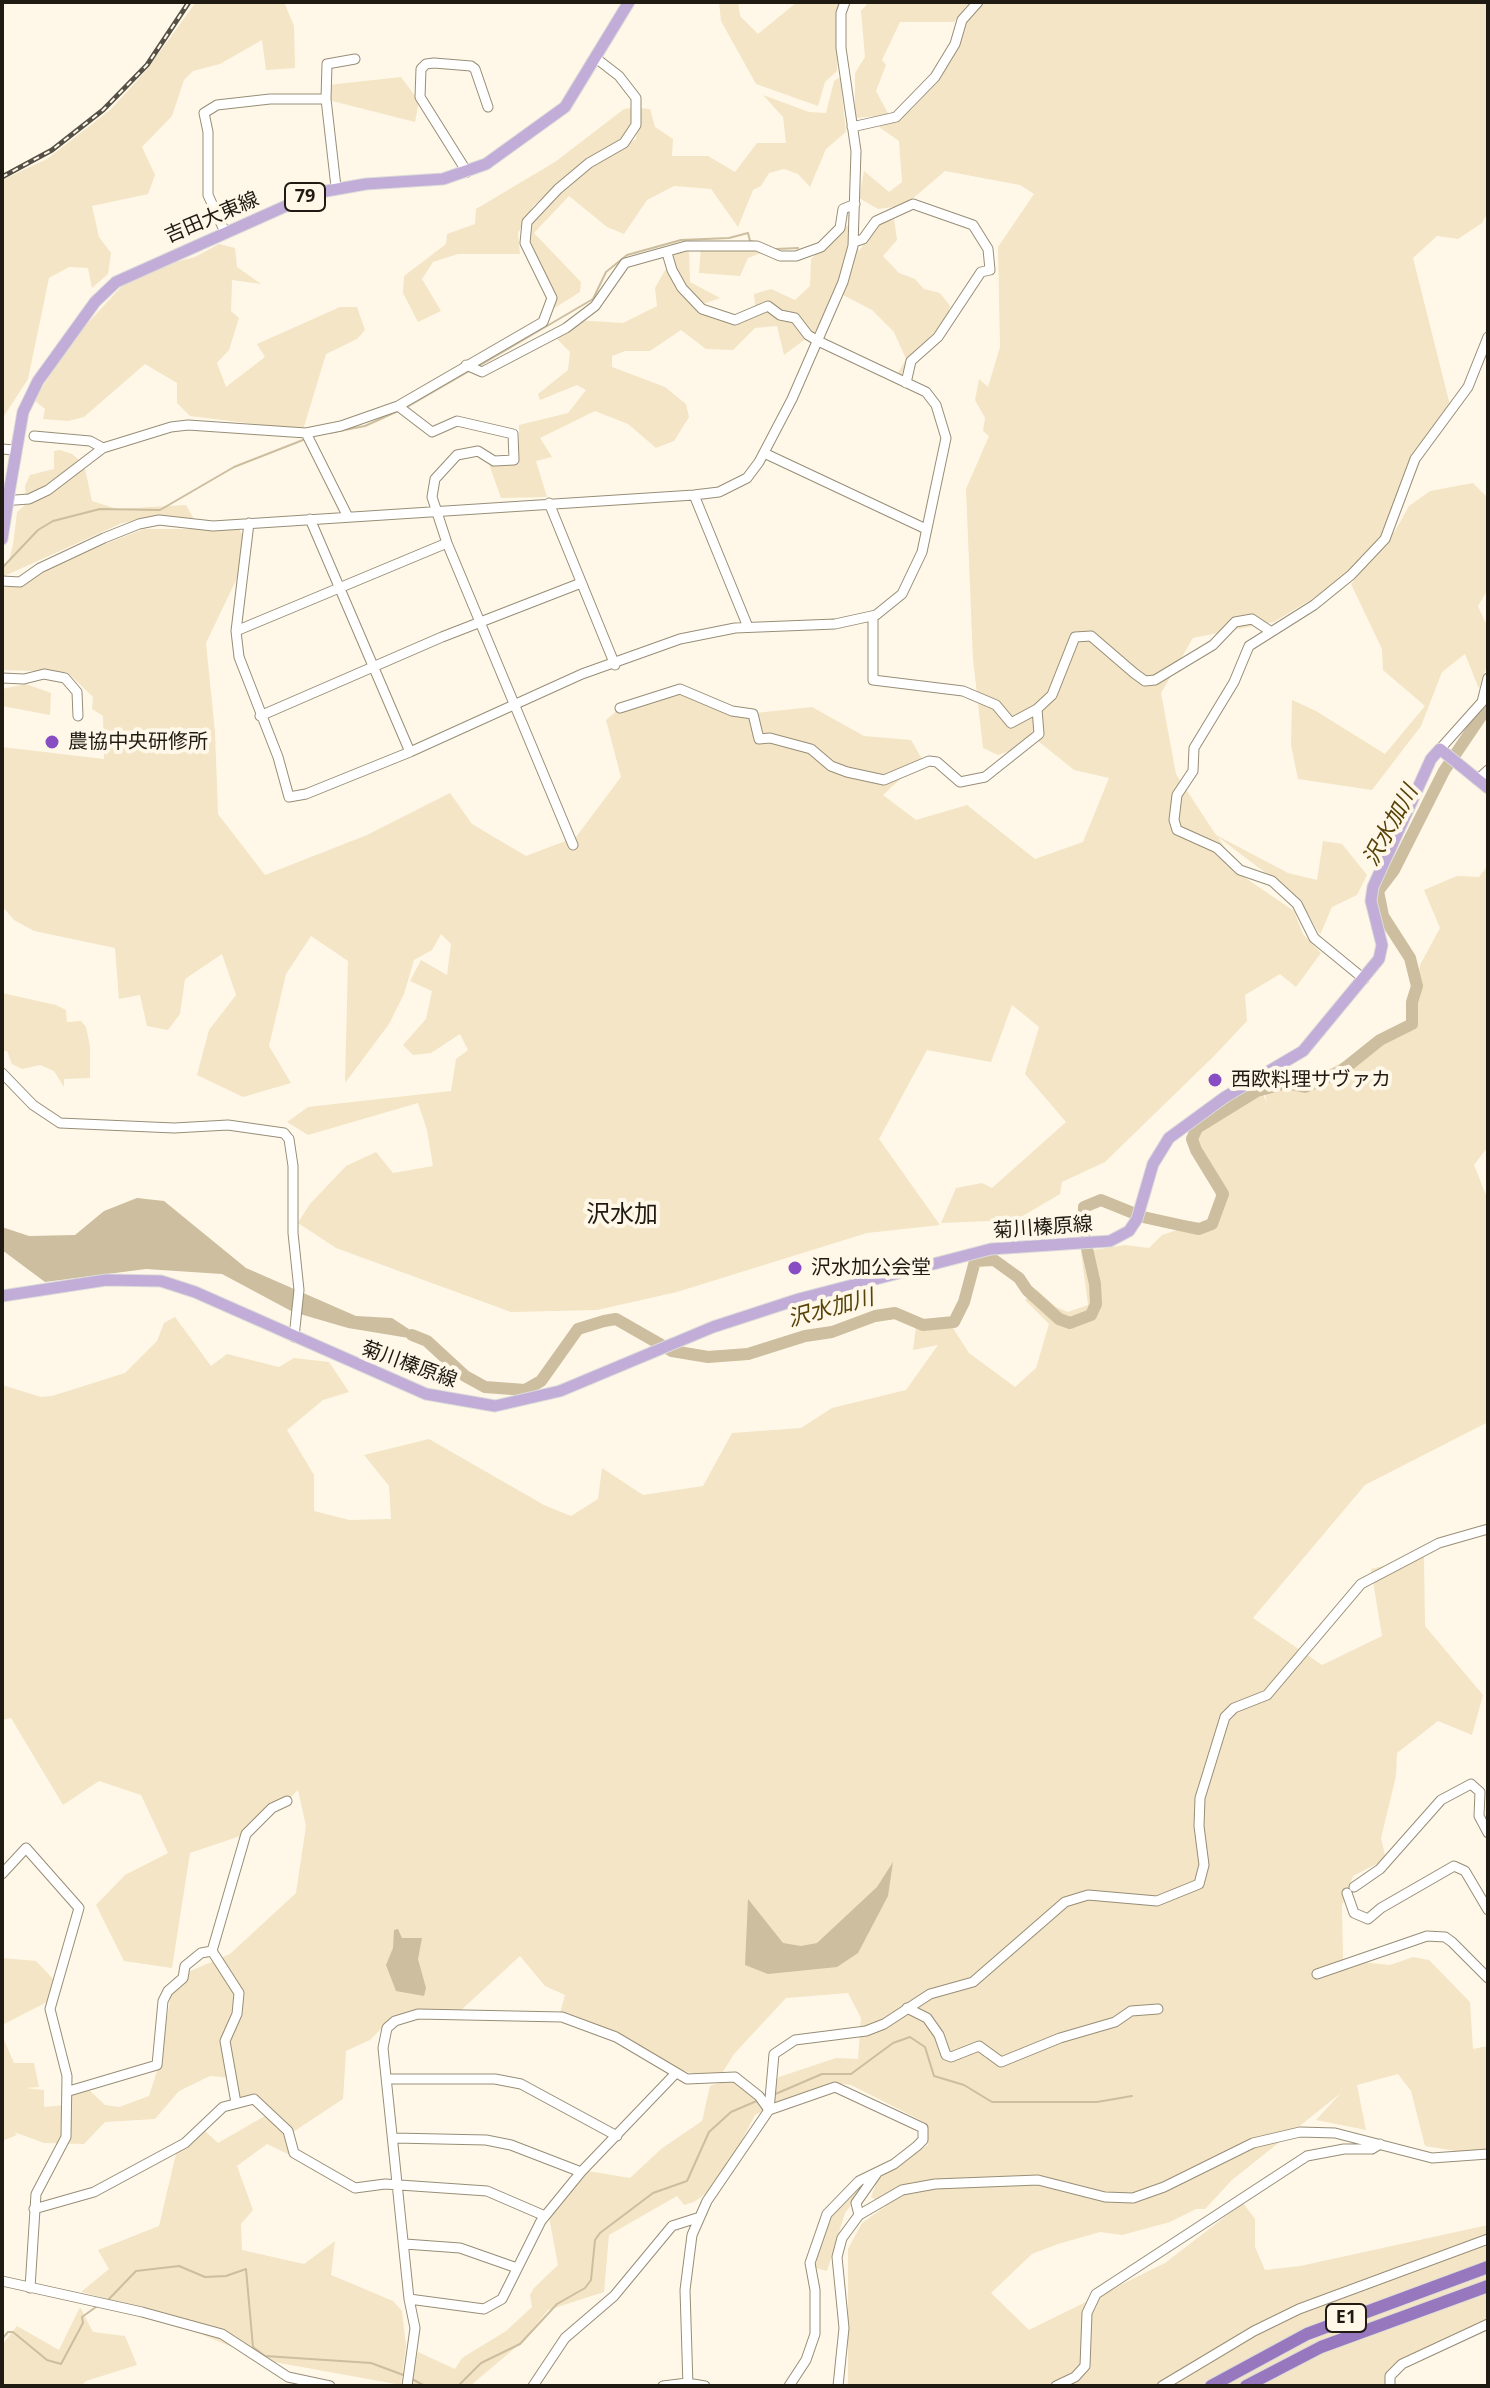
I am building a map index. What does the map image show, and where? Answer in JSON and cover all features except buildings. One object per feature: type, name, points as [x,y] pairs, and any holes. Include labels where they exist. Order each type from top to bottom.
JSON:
[{"type":"highway","name":"E1","points":[[1211,2386],[1307,2334],[1488,2267]]},
{"type":"highway","name":"E1","points":[[1246,2386],[1321,2347],[1488,2286]]},
{"type":"main road","name":"吉田大東線","points":[[2,539],[8,450],[23,412],[38,381],[106,291],[128,274],[336,187],[443,179],[486,164],[559,113],[578,91],[629,2]]},
{"type":"main road","name":"菊川榛原線","points":[[2,1296],[106,1280],[161,1281],[294,1335],[426,1394],[495,1406],[560,1391],[753,1312],[1008,1246],[1095,1243],[1120,1236],[1137,1219],[1153,1164],[1169,1138],[1225,1097],[1303,1051],[1379,959],[1382,945],[1371,901],[1373,887],[1431,759],[1440,749]]},
{"type":"main road","points":[[1440,749],[1488,788]]},
{"type":"street","points":[[2,581],[20,582],[40,568],[139,524],[159,520],[200,526],[694,495],[719,492],[747,478],[764,453],[818,341],[843,282],[854,242],[856,151],[841,48],[841,13],[845,2]]},
{"type":"street","points":[[852,127],[896,117],[935,77],[955,44],[962,20],[978,2]]},
{"type":"street","points":[[336,187],[326,99],[328,62],[355,59]]},
{"type":"street","points":[[6,500],[29,499],[48,490],[103,448],[171,427],[188,425],[307,436],[401,409],[466,365],[543,322],[552,298],[525,243],[527,222],[589,163],[624,143],[636,125],[636,98],[619,76],[597,59]]},
{"type":"street","points":[[467,172],[420,97],[421,69],[426,64],[434,63],[471,66],[475,69],[488,107]]},
{"type":"street","points":[[225,232],[208,195],[208,132],[204,113],[217,105],[270,99],[326,99]]},
{"type":"street","points":[[466,365],[482,372],[547,339],[595,306],[625,263],[686,246],[744,246],[786,258],[796,256],[821,247],[840,228],[843,209],[855,204]]},
{"type":"street","points":[[854,242],[863,239],[876,221],[913,204],[973,225],[988,249],[990,270],[981,272],[938,337],[911,361],[906,383]]},
{"type":"street","points":[[249,523],[236,631],[243,675],[280,763],[289,797],[306,794],[410,752],[582,674],[615,665],[680,639],[748,627],[835,624],[873,617],[902,594],[912,580],[922,552],[944,450],[945,425],[936,405],[926,392],[818,341],[795,318],[780,315],[768,306],[735,320],[702,309],[682,288],[667,253]]},
{"type":"street","points":[[1364,979],[1314,938],[1297,904],[1272,881],[1240,870],[1217,848],[1177,830],[1174,820],[1177,795],[1193,771],[1194,748],[1234,682],[1249,646],[1314,605],[1351,575],[1385,539],[1415,459],[1468,387],[1488,337]]},
{"type":"street","points":[[401,409],[432,432],[457,421],[513,434],[514,460],[494,461],[478,451],[457,455],[435,479],[432,497],[447,543],[573,845]]},
{"type":"street","points":[[34,436],[90,441],[103,448]]},
{"type":"street","points":[[307,436],[348,517]]},
{"type":"street","points":[[764,453],[926,529]]},
{"type":"street","points":[[694,495],[748,627]]},
{"type":"street","points":[[549,503],[615,665]]},
{"type":"street","points":[[310,519],[410,752]]},
{"type":"street","points":[[236,631],[447,543]]},
{"type":"street","points":[[260,716],[581,583]]},
{"type":"street","points":[[873,617],[873,680],[963,691],[996,705],[1011,723],[1037,709],[1059,685],[1069,645],[1075,637],[1091,636],[1145,681],[1155,680],[1213,645],[1235,622],[1252,619],[1270,631]]},
{"type":"street","points":[[2,678],[24,679],[44,674],[65,678],[77,692],[78,716]]},
{"type":"street","points":[[1440,749],[1485,704],[1488,678]]},
{"type":"street","points":[[620,708],[680,689],[732,711],[753,714],[759,739],[770,738],[811,749],[831,766],[847,772],[884,780],[929,761],[937,762],[960,782],[985,777],[1039,734],[1037,709]]},
{"type":"street","points":[[1477,780],[1488,770]]},
{"type":"street","points":[[2,1073],[33,1105],[60,1123],[174,1128],[228,1125],[284,1133],[289,1139],[293,1166],[293,1233],[299,1291],[294,1335]]},
{"type":"street","points":[[688,2385],[686,2263],[697,2218],[769,2110],[774,2054],[795,2040],[866,2031],[884,2024],[930,1994],[973,1982],[1065,1902],[1088,1895],[1157,1901],[1199,1884],[1204,1865],[1199,1826],[1200,1798],[1225,1717],[1234,1708],[1267,1695],[1361,1584],[1439,1543],[1488,1529]]},
{"type":"street","points":[[1488,1833],[1479,1816],[1480,1792],[1471,1784],[1441,1800],[1380,1869],[1350,1890],[1354,1913],[1368,1919],[1381,1908],[1454,1866],[1465,1871],[1488,1910]]},
{"type":"street","points":[[236,2103],[225,2041],[241,2003],[239,1993],[212,1951],[246,1834],[272,1808],[287,1801]]},
{"type":"street","points":[[2,1874],[26,1848],[79,1908],[50,2009],[69,2091],[66,2137],[36,2194],[30,2288]]},
{"type":"street","points":[[1317,1974],[1427,1936],[1445,1937],[1488,1978]]},
{"type":"street","points":[[69,2091],[157,2065],[163,2001],[168,1991],[183,1978],[185,1966],[195,1957],[212,1951]]},
{"type":"street","points":[[907,2008],[927,2018],[939,2035],[946,2055],[951,2057],[979,2046],[1001,2062],[1060,2038],[1115,2022],[1131,2011],[1158,2009]]},
{"type":"street","points":[[407,2386],[415,2328],[409,2299],[400,2185],[383,2048],[387,2028],[395,2021],[418,2014],[562,2017],[616,2037],[675,2074],[694,2081],[735,2077],[759,2096],[769,2110]]},
{"type":"street","points":[[409,2299],[484,2309],[502,2299],[545,2216],[581,2172],[675,2074]]},
{"type":"street","points":[[388,2079],[495,2079],[521,2084],[617,2136]]},
{"type":"street","points":[[769,2110],[835,2087],[917,2122],[923,2128],[923,2140],[877,2173],[859,2181],[836,2203],[816,2238],[810,2263],[817,2325],[811,2350],[789,2386]]},
{"type":"street","points":[[34,2209],[94,2192],[172,2151],[223,2107],[257,2101],[288,2131],[294,2153],[355,2188],[400,2185],[487,2191],[545,2216]]},
{"type":"street","points":[[838,2386],[844,2328],[837,2257],[846,2230],[859,2215],[902,2190],[935,2184],[1038,2180],[1105,2197],[1133,2198],[1164,2187],[1253,2143],[1290,2133],[1335,2133],[1432,2158],[1488,2154]]},
{"type":"street","points":[[394,2138],[486,2140],[511,2145],[581,2172]]},
{"type":"street","points":[[1056,2386],[1075,2377],[1085,2366],[1087,2313],[1096,2294],[1307,2156],[1344,2149],[1372,2149],[1380,2144]]},
{"type":"street","points":[[859,2215],[856,2203],[877,2173]]},
{"type":"street","points":[[533,2386],[565,2338],[614,2296],[672,2226],[697,2218]]},
{"type":"street","points":[[1162,2386],[1254,2331],[1299,2309],[1488,2239]]},
{"type":"street","points":[[405,2244],[460,2248],[517,2268]]},
{"type":"street","points":[[2,2281],[142,2312],[222,2334],[288,2377],[330,2386]]},
{"type":"street","points":[[1390,2386],[1390,2376],[1402,2364],[1488,2324]]},
{"type":"street","points":[[663,2386],[705,2386]]},
{"type":"shaded area","points":[[196,2],[284,2],[294,26],[295,68],[266,70],[262,40],[220,64],[193,71],[184,80],[172,116],[142,147],[155,175],[148,194],[92,206],[99,237],[111,253],[108,274],[92,288],[88,268],[69,267],[49,278],[28,379],[2,419],[2,180],[47,159],[110,110],[145,72]]},
{"type":"shaded area","points":[[719,2],[738,2],[740,16],[758,34],[797,2],[841,2],[838,11],[837,71],[825,82],[818,106],[756,84],[721,21]]},
{"type":"shaded area","points":[[869,2],[970,2],[954,22],[900,22],[882,60],[886,65],[876,91],[889,115],[855,118],[855,73],[865,57],[861,11]]},
{"type":"shaded area","points":[[983,2],[1488,2],[1488,212],[1482,223],[1458,239],[1437,236],[1413,258],[1450,405],[1407,468],[1385,534],[1335,585],[1274,622],[1193,638],[1161,693],[1176,774],[1216,835],[1288,873],[1317,880],[1323,841],[1342,844],[1367,875],[1357,895],[1332,907],[1320,935],[1306,910],[1283,886],[1218,837],[1244,877],[1294,911],[1303,934],[1321,953],[1296,987],[1280,974],[1245,995],[1247,1021],[1213,1057],[1105,1162],[1062,1182],[1060,1194],[1016,1220],[941,1223],[956,1188],[982,1183],[992,1188],[1066,1122],[1025,1074],[1039,1027],[1012,1005],[991,1062],[927,1050],[879,1139],[940,1225],[867,1233],[677,1292],[597,1310],[511,1312],[336,1248],[298,1223],[309,1205],[346,1166],[376,1152],[393,1173],[433,1166],[427,1130],[418,1103],[308,1135],[287,1122],[308,1107],[451,1091],[456,1059],[468,1050],[460,1034],[431,1053],[413,1055],[403,1045],[426,1019],[432,991],[410,981],[421,960],[447,975],[451,944],[441,934],[432,950],[414,960],[404,994],[389,1024],[345,1083],[348,961],[311,936],[286,974],[269,1046],[291,1083],[243,1097],[197,1075],[209,1030],[236,995],[222,954],[185,979],[180,1014],[168,1030],[147,1026],[140,995],[119,999],[115,948],[34,931],[14,920],[2,906],[2,747],[104,759],[103,716],[92,709],[93,697],[67,672],[2,670],[2,588],[19,585],[74,556],[144,529],[239,529],[243,536],[239,574],[206,643],[215,732],[218,814],[265,875],[367,835],[450,793],[472,824],[526,856],[576,837],[621,777],[606,720],[620,708],[680,689],[746,714],[812,707],[864,736],[911,740],[922,759],[883,795],[916,820],[967,805],[1035,859],[1083,842],[1109,778],[1074,770],[1038,741],[998,755],[983,748],[973,659],[966,489],[989,436],[983,431],[985,418],[975,400],[979,379],[988,387],[1000,347],[998,247],[1034,194],[1020,185],[945,171],[911,200],[894,207],[878,209],[859,198],[864,171],[889,192],[902,182],[899,141],[879,127],[911,110],[941,78],[966,22]]},
{"type":"shaded area","points":[[401,77],[419,101],[415,122],[328,100],[328,85]]},
{"type":"shaded area","points":[[840,77],[846,132],[826,149],[810,187],[798,174],[784,169],[769,173],[761,186],[753,190],[738,227],[711,189],[674,186],[647,200],[624,234],[607,227],[569,196],[534,233],[581,282],[580,292],[553,309],[552,295],[525,231],[558,189],[636,139],[639,108],[650,109],[655,127],[673,139],[672,156],[708,156],[735,172],[757,143],[786,143],[783,117],[763,95],[809,112],[826,113],[834,81]]},
{"type":"shaded area","points":[[632,108],[634,124],[621,139],[567,176],[533,206],[518,233],[520,254],[458,254],[433,262],[422,279],[441,311],[418,322],[403,293],[404,276],[446,244],[447,234],[475,224],[476,209],[555,162],[624,109]]},
{"type":"shaded area","points":[[894,219],[897,240],[883,256],[899,273],[915,279],[924,289],[940,293],[950,306],[947,320],[909,357],[901,375],[898,373],[906,359],[894,332],[872,310],[839,293],[815,332],[784,355],[777,326],[755,328],[733,350],[706,349],[681,330],[650,351],[625,351],[612,356],[612,367],[665,387],[686,404],[689,417],[674,441],[656,448],[628,424],[595,411],[540,438],[552,457],[536,461],[547,497],[501,498],[489,464],[519,464],[519,425],[568,413],[586,390],[577,385],[540,400],[538,394],[568,370],[570,352],[553,335],[576,320],[623,323],[657,306],[655,288],[676,251],[689,250],[690,282],[720,298],[703,304],[721,316],[743,315],[755,305],[754,294],[771,289],[795,300],[810,286],[811,259],[842,228],[849,225],[859,251],[882,220]]},
{"type":"shaded area","points":[[219,244],[235,248],[237,267],[261,284],[232,280],[231,311],[239,318],[229,350],[217,363],[226,387],[265,357],[257,344],[340,307],[357,307],[365,330],[357,339],[326,354],[303,430],[190,416],[177,403],[177,383],[145,364],[84,417],[68,421],[43,419],[45,409],[34,400],[73,339],[122,286],[156,267],[195,257]]},
{"type":"shaded area","points":[[701,247],[752,249],[761,253],[748,258],[740,276],[699,273]]},
{"type":"shaded area","points":[[54,451],[72,454],[84,464],[92,501],[117,509],[186,505],[194,519],[158,517],[122,523],[2,577],[2,566],[8,564],[13,545],[17,512],[26,504],[25,486],[30,475],[54,469]]},
{"type":"shaded area","points":[[1473,483],[1488,498],[1488,589],[1478,606],[1488,628],[1488,662],[1479,689],[1465,654],[1442,672],[1421,726],[1372,790],[1298,779],[1291,745],[1292,700],[1316,711],[1385,754],[1425,706],[1383,670],[1382,649],[1351,584],[1395,531],[1409,506],[1430,491]]},
{"type":"shaded area","points":[[26,684],[51,693],[50,715],[2,706],[2,689]]},
{"type":"shaded area","points":[[1488,865],[1488,1147],[1474,1165],[1488,1200],[1488,1422],[1365,1485],[1253,1618],[1322,1665],[1382,1636],[1371,1569],[1424,1556],[1425,1626],[1483,1695],[1472,1735],[1438,1721],[1397,1753],[1396,1776],[1381,1838],[1386,1859],[1353,1876],[1342,1906],[1343,1960],[1390,1965],[1413,1957],[1429,1960],[1470,2002],[1473,2049],[1488,2046],[1488,2149],[1462,2152],[1425,2146],[1411,2091],[1398,2074],[1357,2085],[1366,2130],[1316,2120],[1341,2093],[1232,2180],[1205,2209],[1196,2209],[1170,2222],[1122,2235],[1100,2232],[1032,2254],[991,2293],[1029,2330],[1165,2263],[1243,2203],[1255,2219],[1255,2247],[1265,2270],[1300,2266],[1488,2225],[1488,2322],[1395,2367],[1389,2386],[848,2386],[848,2249],[862,2223],[886,2206],[871,2197],[878,2179],[928,2145],[926,2123],[851,2085],[835,2083],[810,2090],[755,2115],[732,2159],[705,2194],[694,2202],[684,2205],[677,2196],[609,2235],[604,2292],[548,2310],[522,2342],[470,2386],[411,2386],[418,2352],[455,2369],[462,2358],[506,2331],[532,2307],[530,2295],[534,2288],[558,2265],[549,2217],[588,2171],[630,2178],[661,2149],[702,2121],[710,2086],[729,2080],[745,2086],[758,2102],[779,2077],[836,2058],[858,2059],[861,2018],[848,1993],[786,1998],[734,2054],[723,2072],[707,2078],[678,2069],[560,2013],[565,1995],[545,1986],[520,1956],[460,2011],[404,2013],[390,2020],[370,2040],[346,2051],[343,2099],[284,2138],[292,2156],[267,2144],[237,2166],[253,2210],[241,2224],[242,2250],[304,2264],[335,2241],[331,2275],[393,2301],[402,2311],[406,2346],[401,2385],[263,2360],[134,2306],[81,2292],[109,2269],[98,2250],[159,2226],[176,2154],[205,2131],[218,2143],[270,2113],[258,2097],[240,2098],[233,2078],[210,2076],[179,2091],[155,2119],[105,2122],[84,2144],[44,2143],[14,2132],[17,2135],[2,2141],[2,2035],[14,2063],[34,2063],[39,2087],[25,2088],[44,2090],[44,2107],[64,2105],[65,2084],[85,2086],[105,2105],[119,2107],[149,2096],[158,2068],[174,1978],[230,1954],[296,1893],[306,1826],[298,1790],[287,1801],[271,1802],[246,1834],[190,1853],[172,1968],[124,1961],[96,1905],[125,1875],[168,1853],[141,1795],[99,1781],[63,1805],[11,1718],[2,1720],[2,1385],[41,1397],[52,1396],[125,1373],[157,1341],[164,1323],[175,1317],[211,1366],[227,1354],[279,1367],[294,1358],[329,1362],[349,1392],[323,1400],[287,1430],[314,1475],[314,1511],[349,1520],[391,1519],[389,1486],[364,1455],[429,1439],[544,1505],[571,1516],[598,1499],[602,1468],[643,1495],[703,1486],[732,1433],[801,1428],[832,1408],[906,1390],[938,1345],[913,1350],[917,1319],[947,1319],[969,1353],[1015,1387],[1036,1368],[1049,1324],[1025,1300],[1037,1290],[1056,1307],[1068,1312],[1088,1305],[1081,1252],[1125,1245],[1149,1248],[1162,1235],[1183,1228],[1206,1228],[1218,1201],[1197,1148],[1198,1133],[1231,1104],[1263,1094],[1267,1103],[1265,1094],[1326,1071],[1412,1024],[1420,965],[1440,928],[1424,890],[1457,876],[1479,877]]},
{"type":"shaded area","points":[[2,993],[56,1005],[66,1010],[67,1022],[81,1021],[86,1027],[90,1046],[90,1078],[64,1079],[64,1087],[54,1071],[40,1065],[22,1069],[12,1064],[7,1051],[2,1051]]},
{"type":"shaded area","points":[[137,1198],[164,1201],[246,1268],[356,1316],[392,1318],[427,1341],[348,1328],[293,1312],[222,1274],[146,1269],[45,1282],[2,1250],[2,1227],[29,1236],[75,1235],[104,1211]]},
{"type":"shaded area","points":[[893,1862],[888,1896],[858,1953],[837,1967],[768,1974],[745,1965],[748,1899],[783,1943],[801,1946],[817,1943],[877,1887]]},
{"type":"shaded area","points":[[398,1929],[402,1938],[422,1938],[418,1959],[426,1988],[424,1996],[396,1991],[386,1965],[393,1948],[394,1930]]},
{"type":"shaded area","points":[[2,1958],[36,1961],[54,1980],[47,2002],[2,2025]]},
{"type":"shaded area","points":[[870,2180],[845,2213],[827,2271],[815,2268],[821,2238],[832,2214],[853,2190]]},
{"type":"shaded area","points":[[80,2307],[93,2332],[125,2336],[137,2365],[86,2381],[81,2386],[2,2386],[2,2345],[17,2326],[59,2350]]},
{"type":"waterway","points":[[477,367],[593,299],[606,272],[627,255],[681,240],[729,238],[748,233],[750,241],[755,242]]},
{"type":"waterway","points":[[776,249],[798,248]]},
{"type":"waterway","points":[[407,407],[471,370]]},
{"type":"waterway","points":[[329,433],[365,426],[398,411]]},
{"type":"waterway","points":[[2,568],[38,530],[53,521],[100,509],[160,510],[234,467],[303,440]]},
{"type":"waterway","name":"沢水加川","points":[[412,1335],[427,1341],[465,1376],[485,1387],[525,1390],[541,1381],[578,1329],[616,1319],[672,1351],[708,1357],[748,1354],[805,1336],[832,1332],[875,1316],[895,1313],[923,1325],[954,1322],[964,1302],[975,1261],[994,1260],[1019,1278],[1027,1290],[1059,1319],[1070,1323],[1091,1315],[1096,1304],[1095,1284],[1083,1231],[1084,1207],[1101,1200],[1143,1217],[1184,1226],[1199,1229],[1212,1224],[1223,1194],[1196,1150],[1192,1139],[1197,1128],[1257,1091],[1286,1083],[1305,1087],[1340,1072],[1380,1040],[1412,1024],[1412,1002],[1417,986],[1410,958],[1383,916],[1378,891],[1394,870],[1444,771],[1488,706]]},
{"type":"waterway","points":[[773,2095],[822,2074],[851,2074],[893,2043],[910,2037],[925,2047],[934,2076],[964,2085],[992,2102],[1097,2102],[1132,2096]]},
{"type":"waterway","points":[[458,2386],[481,2363],[520,2344],[557,2304],[585,2288],[591,2280],[595,2240],[600,2233],[653,2193],[687,2181],[709,2132],[731,2112],[759,2100]]},
{"type":"waterway","points":[[108,2300],[136,2271],[179,2266],[205,2277],[226,2276],[246,2269],[253,2347],[265,2356],[371,2363],[406,2376]]},
{"type":"waterway","points":[[2,2339],[8,2332],[13,2332],[47,2360],[61,2364],[83,2323],[82,2317],[96,2307]]},
{"type":"waterway","points":[[412,2379],[425,2386]]},
{"type":"railway","points":[[2,177],[52,150],[103,110],[147,65],[189,2]]},
{"type":"place","name":"農協中央研修所","points":[[52,742]]},
{"type":"place","name":"西欧料理サヴァカ","points":[[1215,1080]]},
{"type":"place","name":"沢水加公会堂","points":[[795,1268]]},
{"type":"district","name":"沢水加","points":[[622,1215]]}]
